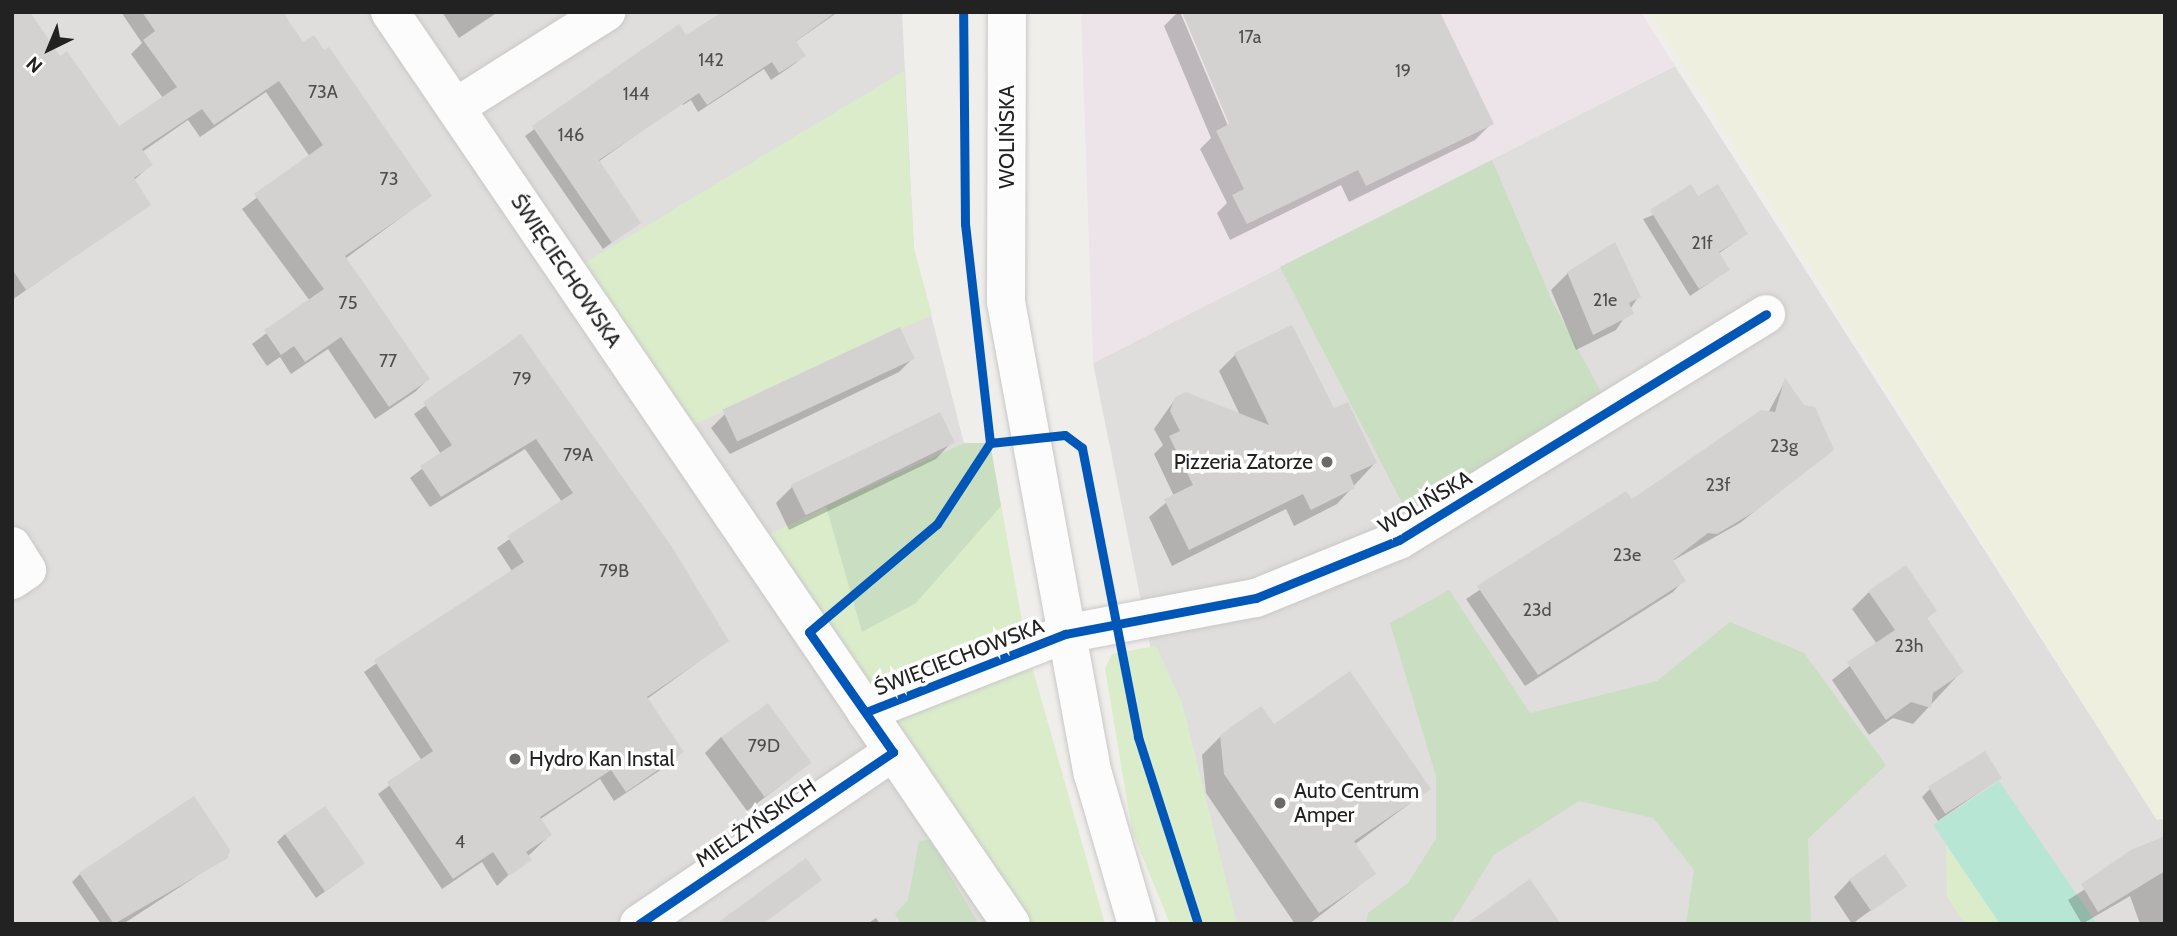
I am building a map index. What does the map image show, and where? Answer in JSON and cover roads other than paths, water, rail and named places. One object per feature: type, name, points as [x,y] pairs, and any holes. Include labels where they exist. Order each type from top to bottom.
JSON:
[{"type":"street","name":"ŚWIĘCIECHOWSKA","points":[[390,12],[1011,924]]},
{"type":"street","points":[[456,107],[606,12]]},
{"type":"street","name":"WOLIŃSKA","points":[[1007,12],[1006,302],[1065,634],[1093,774],[1137,924]]},
{"type":"street","name":"WOLIŃSKA","points":[[1065,634],[1256,598],[1399,541],[1766,314]]},
{"type":"street","points":[[12,546],[27,570],[12,580]]},
{"type":"street","name":"ŚWIĘCIECHOWSKA","points":[[866,712],[1065,634]]},
{"type":"street","name":"MIELŻYŃSKICH","points":[[639,924],[893,752]]},
{"type":"place","name":"Pizzeria Zatorze","points":[[1327,462]]},
{"type":"place","name":"Hydro Kan Instal","points":[[515,759]]},
{"type":"place","name":"Auto Centrum Amper","points":[[1280,803]]}]
